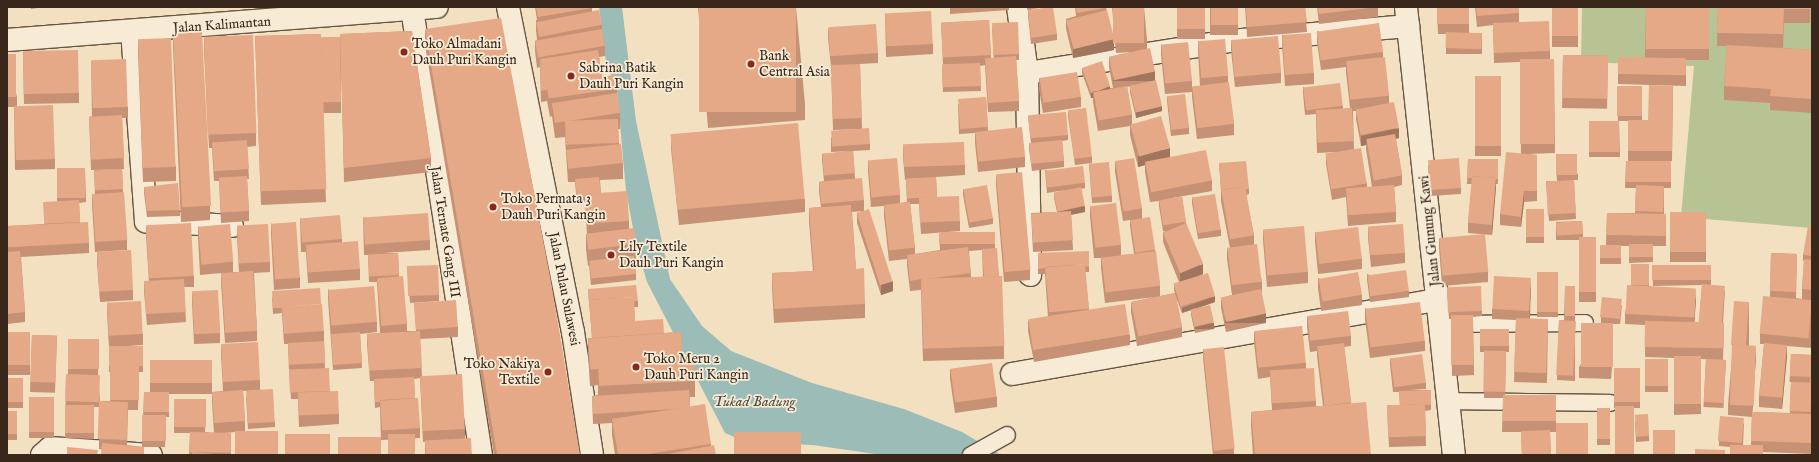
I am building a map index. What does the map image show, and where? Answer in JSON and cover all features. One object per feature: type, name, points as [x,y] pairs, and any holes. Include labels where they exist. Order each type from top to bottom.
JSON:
[{"type":"street","name":"Jalan Kalimantan","points":[[7,40],[437,7]]},
{"type":"street","name":"Jalan Pulau Sulawesi","points":[[508,7],[573,332],[592,455]]},
{"type":"street","points":[[1018,7],[1027,73],[1030,275]]},
{"type":"street","name":"Jalan Ternate Gang III","points":[[412,9],[481,455]]},
{"type":"street","points":[[1027,73],[1230,41],[1407,17]]},
{"type":"street","name":"Jalan Gunung Kawi","points":[[1407,17],[1454,455]]},
{"type":"street","points":[[132,31],[146,222],[232,226]]},
{"type":"street","points":[[1012,374],[1437,300]]},
{"type":"street","points":[[42,455],[50,448],[151,455]]},
{"type":"lane","points":[[1440,324],[1585,323]]},
{"type":"lane","points":[[1448,401],[1610,404]]},
{"type":"lane","points":[[971,455],[1007,435]]},
{"type":"green space","points":[[1582,7],[1812,7],[1812,228],[1681,217],[1694,66],[1581,62]]},
{"type":"water","name":"Tukad Badung","points":[[599,7],[622,7],[636,121],[670,279],[702,326],[731,351],[812,383],[904,409],[962,432],[1001,455],[882,455],[813,445],[746,442],[725,433],[647,282],[636,244],[626,191],[617,91],[606,62]]},
{"type":"building","points":[[536,7],[592,7],[592,8],[538,17]]},
{"type":"building","name":"Bank Central Asia","points":[[699,7],[796,7],[796,112],[699,112]]},
{"type":"building","points":[[1053,7],[1057,34],[1031,38],[1028,10]]},
{"type":"building","points":[[1076,7],[1106,7],[1106,8],[1077,13]]},
{"type":"building","points":[[1113,7],[1144,7],[1144,43],[1113,43]]},
{"type":"building","points":[[1177,7],[1205,7],[1205,29],[1177,29]]},
{"type":"building","points":[[1211,7],[1238,7],[1238,25],[1211,25]]},
{"type":"building","points":[[1246,7],[1305,7],[1307,22],[1247,27]]},
{"type":"building","points":[[1318,7],[1378,7],[1319,14]]},
{"type":"building","points":[[1437,7],[1469,7],[1469,24],[1437,24]]},
{"type":"building","points":[[1476,7],[1519,7],[1519,13],[1477,16]]},
{"type":"building","points":[[1552,7],[1578,7],[1578,36],[1552,36]]},
{"type":"building","points":[[1646,7],[1709,7],[1709,49],[1646,49]]},
{"type":"building","points":[[1718,7],[1810,7],[1810,9],[1784,9],[1783,34],[1717,33]]},
{"type":"building","points":[[599,10],[602,25],[539,37],[536,22]]},
{"type":"building","points":[[1107,10],[1114,39],[1074,49],[1066,20]]},
{"type":"building","points":[[931,11],[933,44],[887,46],[885,13]]},
{"type":"building","points":[[501,18],[551,282],[580,455],[497,455],[425,29]]},
{"type":"building","points":[[989,20],[991,55],[943,57],[941,23]]},
{"type":"building","points":[[1549,21],[1550,51],[1494,53],[1493,23]]},
{"type":"building","points":[[1018,22],[1019,54],[993,55],[992,23]]},
{"type":"building","points":[[1379,23],[1383,52],[1321,60],[1317,32]]},
{"type":"building","points":[[876,24],[878,53],[830,56],[828,27]]},
{"type":"building","points":[[602,29],[605,46],[538,58],[535,41]]},
{"type":"building","points":[[412,31],[431,158],[344,168],[340,34]]},
{"type":"building","points":[[202,32],[211,206],[182,207],[173,34]]},
{"type":"building","points":[[1446,32],[1482,33],[1481,49],[1445,48]]},
{"type":"building","points":[[1311,33],[1314,73],[1285,75],[1282,35]]},
{"type":"building","points":[[321,34],[326,189],[260,191],[255,36]]},
{"type":"building","points":[[253,35],[256,133],[207,135],[204,37]]},
{"type":"building","points":[[1278,36],[1281,73],[1234,77],[1231,40]]},
{"type":"building","points":[[321,37],[340,37],[341,102],[322,102]]},
{"type":"building","points":[[171,38],[176,167],[143,168],[138,39]]},
{"type":"building","points":[[1225,39],[1228,76],[1201,78],[1198,41]]},
{"type":"building","points":[[1188,42],[1192,81],[1165,84],[1161,45]]},
{"type":"building","points":[[1727,45],[1812,50],[1812,99],[1770,96],[1771,89],[1724,86]]},
{"type":"building","points":[[1150,48],[1155,71],[1114,80],[1109,57]]},
{"type":"building","points":[[78,50],[79,93],[24,94],[23,51]]},
{"type":"building","points":[[598,50],[602,77],[547,86],[547,90],[541,91],[540,59]]},
{"type":"building","points":[[7,54],[16,54],[16,97],[7,97]]},
{"type":"building","points":[[1563,55],[1608,56],[1607,99],[1562,98]]},
{"type":"building","points":[[1016,56],[1019,101],[988,103],[985,58]]},
{"type":"building","points":[[1385,57],[1389,96],[1350,100],[1346,61]]},
{"type":"building","points":[[1618,57],[1686,58],[1686,75],[1618,74]]},
{"type":"building","points":[[126,59],[128,107],[93,108],[91,60]]},
{"type":"building","points":[[1520,59],[1554,59],[1554,144],[1520,144]]},
{"type":"building","points":[[1102,61],[1110,86],[1091,93],[1082,68]]},
{"type":"building","points":[[980,63],[981,86],[943,87],[942,64]]},
{"type":"building","points":[[860,64],[862,118],[833,119],[831,65]]},
{"type":"building","points":[[1077,72],[1081,97],[1043,103],[1039,78]]},
{"type":"building","points":[[615,75],[617,89],[549,98],[547,85]]},
{"type":"building","points":[[1475,76],[1501,76],[1501,146],[1475,146]]},
{"type":"building","points":[[1156,80],[1162,106],[1136,112],[1130,86]]},
{"type":"building","points":[[1229,82],[1234,124],[1197,128],[1192,87]]},
{"type":"building","points":[[1340,83],[1343,106],[1306,110],[1303,88]]},
{"type":"building","points":[[1649,85],[1673,86],[1672,151],[1628,151],[1628,120],[1648,120]]},
{"type":"building","points":[[1127,86],[1132,115],[1099,120],[1094,92]]},
{"type":"building","points":[[1617,86],[1642,86],[1642,116],[1617,116]]},
{"type":"building","points":[[617,93],[620,113],[555,123],[552,103]]},
{"type":"building","points":[[1185,94],[1189,128],[1171,130],[1167,96]]},
{"type":"building","points":[[986,97],[988,127],[960,129],[958,99]]},
{"type":"building","points":[[1394,102],[1399,128],[1361,135],[1356,109]]},
{"type":"building","points":[[53,105],[55,159],[16,160],[14,106]]},
{"type":"building","points":[[1086,108],[1092,157],[1074,159],[1068,110]]},
{"type":"building","points":[[1352,108],[1354,141],[1318,143],[1316,110]]},
{"type":"building","points":[[1066,112],[1068,135],[1030,138],[1028,115]]},
{"type":"building","points":[[122,115],[124,158],[91,160],[89,117]]},
{"type":"building","points":[[1161,116],[1170,148],[1139,157],[1130,125]]},
{"type":"building","points":[[618,119],[619,143],[566,145],[565,121]]},
{"type":"building","points":[[1589,121],[1619,121],[1619,152],[1589,152]]},
{"type":"building","points":[[798,123],[805,199],[677,210],[670,134]]},
{"type":"building","points":[[1022,127],[1025,157],[978,162],[975,132]]},
{"type":"building","points":[[869,128],[870,144],[832,147],[831,131]]},
{"type":"building","points":[[1395,134],[1402,175],[1374,180],[1366,139]]},
{"type":"building","points":[[247,140],[249,169],[214,171],[212,142]]},
{"type":"building","points":[[1062,140],[1064,161],[1031,164],[1029,143]]},
{"type":"building","points":[[964,142],[965,165],[904,167],[903,144]]},
{"type":"building","points":[[621,144],[623,163],[568,169],[566,150]]},
{"type":"building","points":[[1361,148],[1367,184],[1331,189],[1325,154]]},
{"type":"building","points":[[1206,150],[1212,180],[1151,192],[1145,162]]},
{"type":"building","points":[[853,151],[855,173],[824,176],[822,154]]},
{"type":"building","points":[[1506,152],[1537,155],[1537,191],[1524,191],[1521,217],[1500,214]]},
{"type":"building","points":[[1556,154],[1577,154],[1577,175],[1556,175]]},
{"type":"building","points":[[897,158],[900,195],[871,197],[868,161]]},
{"type":"building","points":[[1134,158],[1142,208],[1123,211],[1115,161]]},
{"type":"building","points":[[1459,158],[1461,188],[1430,190],[1428,160]]},
{"type":"building","points":[[1468,159],[1498,159],[1498,179],[1472,176],[1472,178],[1467,178]]},
{"type":"building","points":[[1246,161],[1249,189],[1245,189],[1245,186],[1221,190],[1219,163]]},
{"type":"building","points":[[1626,161],[1671,161],[1671,182],[1626,182]]},
{"type":"building","points":[[1109,162],[1112,196],[1092,198],[1089,164]]},
{"type":"building","points":[[1083,166],[1085,183],[1047,188],[1045,171]]},
{"type":"building","points":[[57,168],[85,168],[85,198],[57,198]]},
{"type":"building","points":[[122,169],[123,189],[95,190],[94,170]]},
{"type":"building","points":[[1022,172],[1031,270],[1005,272],[996,174]]},
{"type":"building","points":[[247,176],[249,211],[221,212],[219,177]]},
{"type":"building","points":[[1472,176],[1496,178],[1492,225],[1468,223]]},
{"type":"building","points":[[599,177],[601,193],[585,194],[585,197],[577,197],[575,179]]},
{"type":"building","points":[[936,177],[937,197],[907,199],[906,179]]},
{"type":"building","points":[[862,178],[864,200],[821,204],[819,182]]},
{"type":"building","points":[[1574,180],[1576,213],[1548,214],[1546,181]]},
{"type":"building","points":[[178,183],[180,210],[147,211],[144,187]]},
{"type":"building","points":[[987,185],[993,218],[969,223],[963,189]]},
{"type":"building","points":[[1394,185],[1396,212],[1348,215],[1346,188]]},
{"type":"building","points":[[1636,185],[1664,186],[1663,212],[1635,211]]},
{"type":"building","points":[[1245,186],[1254,235],[1230,239],[1221,190]]},
{"type":"building","points":[[1081,187],[1085,206],[1058,211],[1054,193]]},
{"type":"building","points":[[627,191],[629,221],[587,224],[585,194]]},
{"type":"building","points":[[124,192],[127,240],[95,242],[92,194]]},
{"type":"building","points":[[1215,194],[1221,230],[1198,233],[1192,198]]},
{"type":"building","points":[[959,196],[960,221],[920,222],[919,197]]},
{"type":"building","points":[[1182,197],[1186,222],[1163,225],[1159,201]]},
{"type":"building","points":[[79,200],[80,222],[44,224],[43,202]]},
{"type":"building","points":[[910,202],[915,248],[889,250],[884,205]]},
{"type":"building","points":[[1116,203],[1121,245],[1095,248],[1090,206]]},
{"type":"building","points":[[851,205],[856,269],[864,268],[865,304],[774,309],[772,273],[814,271],[809,208]]},
{"type":"building","points":[[869,209],[892,281],[880,285],[857,213]]},
{"type":"building","points":[[1526,209],[1544,209],[1544,237],[1526,237]]},
{"type":"building","points":[[1071,211],[1073,240],[1033,243],[1031,214]]},
{"type":"building","points":[[1670,212],[1706,212],[1706,252],[1670,252]]},
{"type":"building","points":[[428,213],[430,240],[365,244],[363,218]]},
{"type":"building","points":[[1607,213],[1666,214],[1666,236],[1607,235]]},
{"type":"building","points":[[340,215],[342,239],[302,242],[300,218]]},
{"type":"building","points":[[1150,217],[1155,250],[1135,253],[1130,220]]},
{"type":"building","points":[[1582,221],[1583,234],[1557,236],[1556,223]]},
{"type":"building","points":[[88,222],[89,243],[8,247],[7,226]]},
{"type":"building","points":[[296,222],[300,278],[275,280],[271,224]]},
{"type":"building","points":[[191,223],[194,276],[149,278],[146,225]]},
{"type":"building","points":[[1186,223],[1203,264],[1180,273],[1163,233]]},
{"type":"building","points":[[230,224],[233,262],[201,265],[198,227]]},
{"type":"building","points":[[268,224],[270,262],[239,264],[237,226]]},
{"type":"building","points":[[1403,224],[1405,253],[1370,255],[1368,226]]},
{"type":"building","points":[[1304,226],[1308,272],[1267,275],[1263,230]]},
{"type":"building","points":[[1808,226],[1812,227],[1812,256],[1803,255]]},
{"type":"building","points":[[1358,227],[1362,259],[1319,264],[1315,232]]},
{"type":"building","points":[[634,228],[636,244],[588,250],[586,234]]},
{"type":"building","points":[[939,232],[995,232],[995,244],[939,244]]},
{"type":"building","points":[[1485,234],[1488,272],[1442,276],[1439,238]]},
{"type":"building","points":[[1579,237],[1596,237],[1596,292],[1579,292]]},
{"type":"building","points":[[358,241],[360,269],[308,273],[306,245]]},
{"type":"building","points":[[1257,244],[1262,282],[1232,285],[1227,248]]},
{"type":"building","points":[[1629,244],[1653,244],[1653,257],[1629,257]]},
{"type":"building","points":[[1600,245],[1621,245],[1621,258],[1600,258]]},
{"type":"building","points":[[968,247],[971,273],[910,281],[907,255]]},
{"type":"building","points":[[997,248],[999,276],[984,277],[982,249]]},
{"type":"building","points":[[131,250],[133,290],[99,292],[97,252]]},
{"type":"building","points":[[20,251],[25,312],[7,314],[7,252]]},
{"type":"building","points":[[1089,251],[1089,266],[1085,267],[1085,264],[1045,267],[1038,269],[1038,253]]},
{"type":"building","points":[[1156,251],[1160,286],[1106,292],[1101,258]]},
{"type":"building","points":[[398,253],[399,275],[369,277],[368,255]]},
{"type":"building","points":[[1771,253],[1797,254],[1796,292],[1770,291]]},
{"type":"building","points":[[634,256],[636,274],[591,279],[589,261]]},
{"type":"building","points":[[1804,259],[1812,260],[1812,290],[1802,289]]},
{"type":"building","points":[[1085,264],[1089,309],[1049,312],[1045,267]]},
{"type":"building","points":[[1631,264],[1649,264],[1649,285],[1631,285]]},
{"type":"building","points":[[438,265],[439,295],[408,296],[407,266]]},
{"type":"building","points":[[1652,265],[1711,265],[1711,280],[1652,280]]},
{"type":"building","points":[[1406,270],[1409,291],[1370,296],[1367,275]]},
{"type":"building","points":[[253,271],[257,331],[225,333],[221,273]]},
{"type":"building","points":[[1358,272],[1362,295],[1323,302],[1319,279]]},
{"type":"building","points":[[1537,272],[1558,272],[1558,312],[1537,312]]},
{"type":"building","points":[[1208,273],[1215,296],[1181,306],[1174,284]]},
{"type":"building","points":[[403,276],[407,324],[381,326],[377,278]]},
{"type":"building","points":[[1002,276],[1004,346],[923,349],[921,279]]},
{"type":"building","points":[[1494,276],[1531,278],[1529,311],[1492,309]]},
{"type":"building","points":[[184,279],[186,312],[146,314],[144,281]]},
{"type":"building","points":[[1702,284],[1725,286],[1722,324],[1699,322]]},
{"type":"building","points":[[636,285],[638,301],[634,301],[634,297],[589,300],[589,305],[588,289]]},
{"type":"building","points":[[1627,285],[1696,289],[1694,318],[1625,314]]},
{"type":"building","points":[[374,286],[377,322],[331,326],[328,290]]},
{"type":"building","points":[[1481,286],[1482,311],[1448,312],[1447,287]]},
{"type":"building","points":[[1565,286],[1575,286],[1575,316],[1565,316]]},
{"type":"building","points":[[320,288],[321,304],[273,308],[272,291]]},
{"type":"building","points":[[1261,289],[1266,313],[1226,322],[1221,298]]},
{"type":"building","points":[[218,290],[220,333],[194,334],[192,291]]},
{"type":"building","points":[[1175,293],[1182,327],[1138,337],[1131,302]]},
{"type":"building","points":[[1763,296],[1812,300],[1809,338],[1760,334]]},
{"type":"building","points":[[634,297],[635,321],[663,319],[664,333],[592,338],[589,300]]},
{"type":"building","points":[[1602,297],[1622,299],[1620,319],[1600,317]]},
{"type":"building","points":[[456,300],[458,327],[416,330],[414,303]]},
{"type":"building","points":[[141,301],[143,334],[109,336],[107,303]]},
{"type":"building","points":[[1734,301],[1749,302],[1746,346],[1731,345]]},
{"type":"building","points":[[1420,302],[1425,341],[1370,347],[1365,309]]},
{"type":"building","points":[[322,304],[324,331],[284,334],[282,307]]},
{"type":"building","points":[[1125,304],[1130,335],[1033,350],[1028,319]]},
{"type":"building","points":[[1210,305],[1214,323],[1195,327],[1191,309]]},
{"type":"building","points":[[1348,311],[1351,336],[1310,341],[1307,316]]},
{"type":"building","points":[[1451,315],[1473,315],[1473,365],[1451,365]]},
{"type":"building","points":[[1516,318],[1548,319],[1546,373],[1514,372]]},
{"type":"building","points":[[1559,320],[1576,321],[1573,376],[1556,375]]},
{"type":"building","points":[[1645,321],[1724,322],[1724,348],[1645,347]]},
{"type":"building","points":[[1581,323],[1613,323],[1613,367],[1581,367]]},
{"type":"building","points":[[1302,326],[1306,363],[1258,368],[1254,331]]},
{"type":"building","points":[[1480,329],[1509,329],[1509,346],[1480,346]]},
{"type":"building","points":[[420,331],[422,368],[369,371],[367,334]]},
{"type":"building","points":[[7,332],[30,332],[30,365],[7,365]]},
{"type":"building","points":[[360,332],[362,363],[333,365],[331,334]]},
{"type":"building","points":[[681,332],[683,363],[590,369],[588,338]]},
{"type":"building","points":[[32,335],[57,336],[55,383],[30,382]]},
{"type":"building","points":[[68,339],[99,339],[99,369],[68,369]]},
{"type":"building","points":[[324,341],[325,363],[289,365],[288,343]]},
{"type":"building","points":[[258,342],[260,380],[223,382],[221,344]]},
{"type":"building","points":[[1344,343],[1351,403],[1325,406],[1317,346]]},
{"type":"building","points":[[1764,343],[1787,345],[1782,398],[1759,396]]},
{"type":"building","points":[[1732,345],[1756,346],[1754,406],[1730,405]]},
{"type":"building","points":[[109,346],[143,346],[143,366],[109,366]]},
{"type":"building","points":[[1224,347],[1235,448],[1214,451],[1203,349]]},
{"type":"building","points":[[1484,351],[1506,351],[1505,392],[1483,392]]},
{"type":"building","points":[[1422,354],[1426,383],[1394,387],[1390,358]]},
{"type":"building","points":[[1791,354],[1812,355],[1811,377],[1790,376]]},
{"type":"building","points":[[1674,356],[1701,356],[1701,404],[1674,404]]},
{"type":"building","points":[[1645,359],[1668,359],[1668,386],[1645,386]]},
{"type":"building","points":[[1706,359],[1726,360],[1724,403],[1704,402]]},
{"type":"building","points":[[150,360],[212,360],[212,383],[150,383]]},
{"type":"building","points":[[694,363],[695,381],[599,386],[598,368]]},
{"type":"building","points":[[992,363],[997,397],[955,403],[950,369]]},
{"type":"building","points":[[110,365],[139,365],[139,400],[110,400]]},
{"type":"building","points":[[329,368],[330,391],[290,392],[289,369]]},
{"type":"building","points":[[1314,368],[1316,401],[1272,403],[1270,370]]},
{"type":"building","points":[[1614,368],[1640,368],[1640,402],[1614,402]]},
{"type":"building","points":[[66,374],[100,375],[99,402],[65,401]]},
{"type":"building","points":[[462,374],[465,429],[423,431],[420,376]]},
{"type":"building","points":[[414,377],[415,398],[380,400],[380,402],[375,402],[374,379]]},
{"type":"building","points":[[7,378],[23,378],[23,402],[7,402]]},
{"type":"building","points":[[1791,382],[1812,383],[1810,412],[1789,411]]},
{"type":"building","points":[[273,389],[275,422],[248,423],[246,390]]},
{"type":"building","points":[[243,390],[245,421],[214,423],[212,392]]},
{"type":"building","points":[[689,390],[690,407],[593,414],[592,396]]},
{"type":"building","points":[[1431,390],[1431,405],[1400,405],[1399,391]]},
{"type":"building","points":[[338,391],[339,414],[299,415],[298,392]]},
{"type":"building","points":[[144,392],[169,392],[169,412],[144,412]]},
{"type":"building","points":[[1503,395],[1556,395],[1556,421],[1503,421]]},
{"type":"building","points":[[29,397],[54,397],[54,432],[29,432]]},
{"type":"building","points":[[418,398],[420,428],[382,431],[380,401]]},
{"type":"building","points":[[174,399],[206,399],[206,427],[174,427]]},
{"type":"building","points":[[99,401],[128,402],[127,440],[98,439]]},
{"type":"building","points":[[1366,402],[1371,455],[1255,455],[1251,412]]},
{"type":"building","points":[[705,404],[711,444],[642,455],[618,455],[612,419]]},
{"type":"building","points":[[1425,404],[1426,436],[1388,437],[1387,405]]},
{"type":"building","points":[[65,405],[94,405],[94,433],[65,433]]},
{"type":"building","points":[[1615,406],[1634,406],[1634,455],[1615,455]]},
{"type":"building","points":[[1597,408],[1610,408],[1610,439],[1597,439]]},
{"type":"building","points":[[7,411],[17,411],[17,434],[7,434]]},
{"type":"building","points":[[1752,412],[1812,414],[1811,443],[1751,441]]},
{"type":"building","points":[[1648,414],[1649,436],[1636,437],[1635,415]]},
{"type":"building","points":[[142,415],[166,415],[166,441],[142,441]]},
{"type":"building","points":[[1720,416],[1744,418],[1742,443],[1718,441]]},
{"type":"building","points":[[1556,423],[1588,423],[1588,455],[1556,455]]},
{"type":"building","points":[[1550,430],[1551,455],[1522,455],[1521,431]]},
{"type":"building","points":[[1653,430],[1675,430],[1675,455],[1653,455]]},
{"type":"building","points":[[235,431],[278,431],[278,455],[235,455]]},
{"type":"building","points":[[190,432],[231,433],[231,453],[190,452]]},
{"type":"building","points":[[734,432],[801,432],[801,455],[734,455]]},
{"type":"building","points":[[285,434],[330,434],[330,455],[285,455]]},
{"type":"building","points":[[388,434],[415,434],[415,455],[388,455]]},
{"type":"building","points":[[338,437],[381,437],[381,455],[338,455]]},
{"type":"building","points":[[471,438],[472,455],[426,455],[425,440]]},
{"type":"building","points":[[102,443],[144,447],[144,455],[101,455]]},
{"type":"building","points":[[714,445],[716,455],[664,455]]},
{"type":"building","points":[[1730,445],[1763,445],[1763,455],[1730,455]]},
{"type":"building","points":[[67,447],[98,450],[97,455],[67,455]]},
{"type":"building","points":[[1695,449],[1725,450],[1725,455],[1695,455]]},
{"type":"building","points":[[192,452],[225,455],[192,455]]},
{"type":"place","name":"Toko Almadani Dauh Puri Kangin","points":[[404,52]]},
{"type":"place","name":"Bank Central Asia","points":[[751,64]]},
{"type":"place","name":"Sabrina Batik Dauh Puri Kangin","points":[[571,76]]},
{"type":"place","name":"Toko Permata 3 Dauh Puri Kangin","points":[[493,207]]},
{"type":"place","name":"Lily Textile Dauh Puri Kangin","points":[[611,255]]},
{"type":"place","name":"Toko Meru 2 Dauh Puri Kangin","points":[[636,367]]},
{"type":"place","name":"Toko Nakiya Textile","points":[[548,372]]}]
